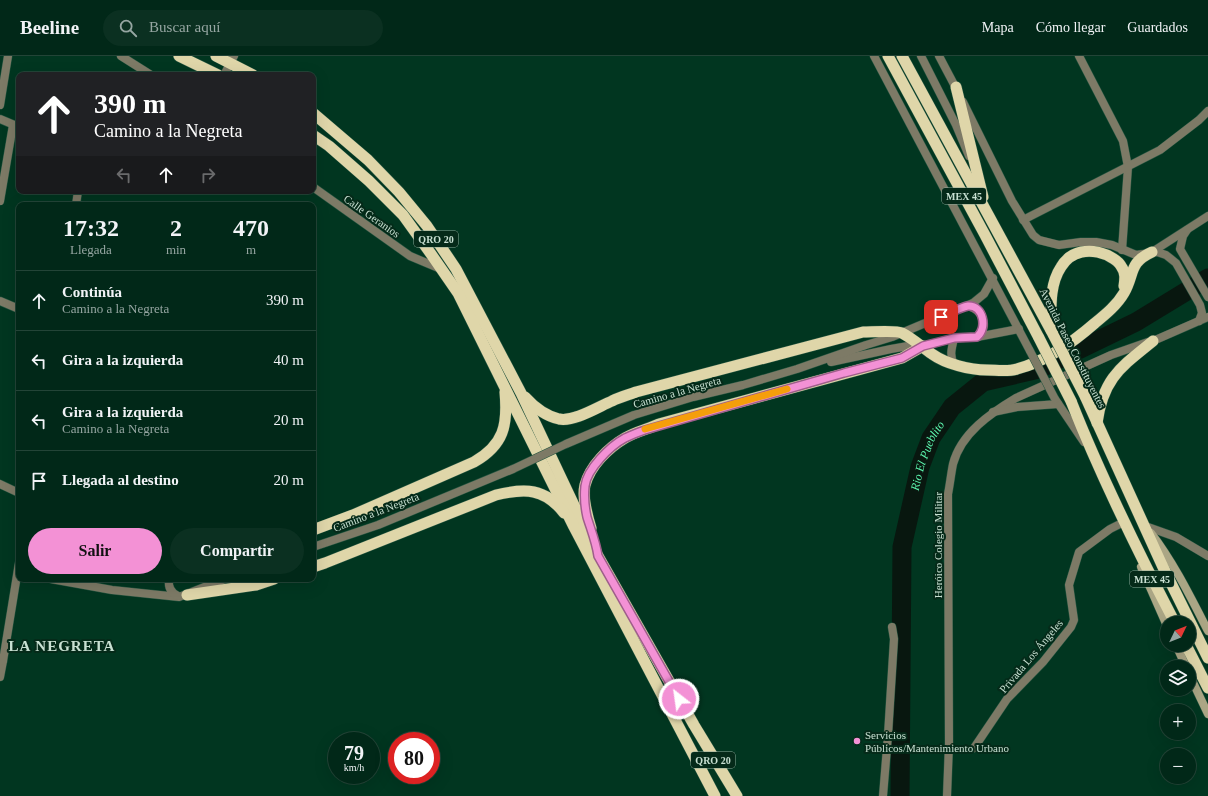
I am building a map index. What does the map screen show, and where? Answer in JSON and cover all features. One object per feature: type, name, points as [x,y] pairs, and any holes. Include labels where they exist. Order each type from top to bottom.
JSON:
[{"type":"highway","points":[[179,56],[212,72]]},
{"type":"highway","points":[[216,56],[232,59],[249,72]]},
{"type":"highway","name":"MEX 45","points":[[888,56],[985,235],[1071,401],[1092,454],[1129,534],[1171,616]]},
{"type":"highway","name":"Avenida Paseo Constituyentes","points":[[902,56],[1085,396],[1162,565],[1208,658]]},
{"type":"highway","points":[[956,87],[988,215]]},
{"type":"highway","name":"QRO 20","points":[[316,116],[368,160],[399,192],[427,226],[456,269],[521,393],[598,556],[694,725],[732,796]]},
{"type":"highway","name":"QRO 20","points":[[316,137],[329,146],[369,181],[403,215],[458,293],[505,385],[574,527],[713,793]]},
{"type":"highway","points":[[1052,333],[1052,294],[1057,275],[1061,266],[1076,253],[1087,250],[1100,252],[1118,261],[1125,274],[1124,292]]},
{"type":"highway","points":[[521,393],[534,406],[542,411],[560,419],[567,419],[636,392],[863,332],[901,332],[915,343],[923,346],[932,355],[974,370],[1015,370],[1051,356],[1080,336],[1111,310],[1124,292],[1135,264],[1144,256],[1152,252]]},
{"type":"highway","points":[[1097,423],[1103,396],[1110,381],[1119,369],[1153,341]]},
{"type":"highway","points":[[598,556],[596,543],[587,517],[585,506],[585,486],[589,475],[598,461],[624,439],[659,424],[902,358],[923,346]]},
{"type":"highway","points":[[316,529],[353,515],[487,455],[498,440],[504,426],[506,411],[505,385]]},
{"type":"highway","points":[[316,566],[496,495],[514,491],[525,490],[543,495],[556,504],[574,527]]},
{"type":"highway","points":[[183,596],[263,582]]},
{"type":"highway","points":[[1190,652],[1208,688]]},
{"type":"highway","points":[[694,725],[737,796]]},
{"type":"main road","points":[[1145,526],[1159,543],[1170,561],[1208,631]]},
{"type":"main road","points":[[1129,534],[1132,546],[1163,616]]},
{"type":"main road","points":[[1196,689],[1208,714]]},
{"type":"street","points":[[0,105],[8,56]]},
{"type":"street","points":[[121,56],[146,72]]},
{"type":"street","points":[[874,56],[993,278],[1056,402],[1092,454]]},
{"type":"street","points":[[921,56],[956,125],[977,175]]},
{"type":"street","points":[[939,56],[1023,220],[1033,235],[1039,240],[1052,244],[1059,245],[1081,242],[1096,242],[1112,245],[1136,255],[1152,252],[1162,253],[1170,257],[1176,263],[1202,309],[1199,321]]},
{"type":"street","points":[[1079,56],[1123,141],[1128,167],[1122,250]]},
{"type":"street","points":[[226,72],[232,59]]},
{"type":"street","points":[[1023,220],[1160,150],[1199,120],[1208,111]]},
{"type":"street","points":[[0,119],[16,126],[0,201]]},
{"type":"street","name":"Calle Geranios","points":[[316,189],[410,256],[442,270]]},
{"type":"street","points":[[1152,252],[1208,216]]},
{"type":"street","points":[[1188,229],[1183,236],[1180,249],[1208,297]]},
{"type":"street","name":"Camino a la Negreta","points":[[316,546],[378,525],[513,469],[566,444],[634,416],[693,397],[743,385],[797,369],[892,337],[901,332],[968,306],[980,298],[993,278]]},
{"type":"street","points":[[0,301],[16,308]]},
{"type":"street","points":[[968,306],[977,310],[983,318],[983,330],[977,337]]},
{"type":"street","name":"Heróico Colegio Militar","points":[[947,796],[949,744],[948,494],[954,463],[963,443],[982,421],[993,412],[1016,398],[1111,355],[1153,341],[1208,317]]},
{"type":"street","name":"Camino a la Negreta","points":[[797,369],[908,346],[923,346],[954,338],[977,337],[1019,329]]},
{"type":"street","points":[[954,338],[951,359],[954,364]]},
{"type":"street","points":[[993,412],[1056,402]]},
{"type":"street","points":[[0,484],[16,492]]},
{"type":"street","name":"Privada Los Ángeles","points":[[974,748],[1008,699],[1042,662],[1071,627],[1074,620],[1069,585],[1079,552],[1124,522]]},
{"type":"street","points":[[1145,526],[1176,537],[1208,556]]},
{"type":"street","points":[[0,677],[1,660],[16,582]]},
{"type":"street","points":[[68,582],[112,590],[183,596],[218,582]]},
{"type":"street","points":[[169,582],[169,587],[172,591],[183,596]]},
{"type":"street","points":[[883,796],[894,640],[892,627]]},
{"type":"waterway","name":"Rio El Pueblito","points":[[900,796],[902,547],[920,467],[931,438],[952,407],[983,382],[1039,369],[1136,322],[1208,278]]},
{"type":"slow traffic","points":[[645,429],[787,389]]},
{"type":"place","name":"Servicios Públicos/Mantenimiento Urbano","points":[[857,741]]},
{"type":"district","name":"LA NEGRETA","points":[[62,646]]},
{"type":"route","points":[[679,699],[598,556],[596,543],[587,517],[585,506],[585,486],[589,475],[598,461],[624,439],[659,424],[902,358],[923,346],[954,338],[977,337],[983,330],[983,318],[981,314],[977,310],[968,306],[941,317]]}]
